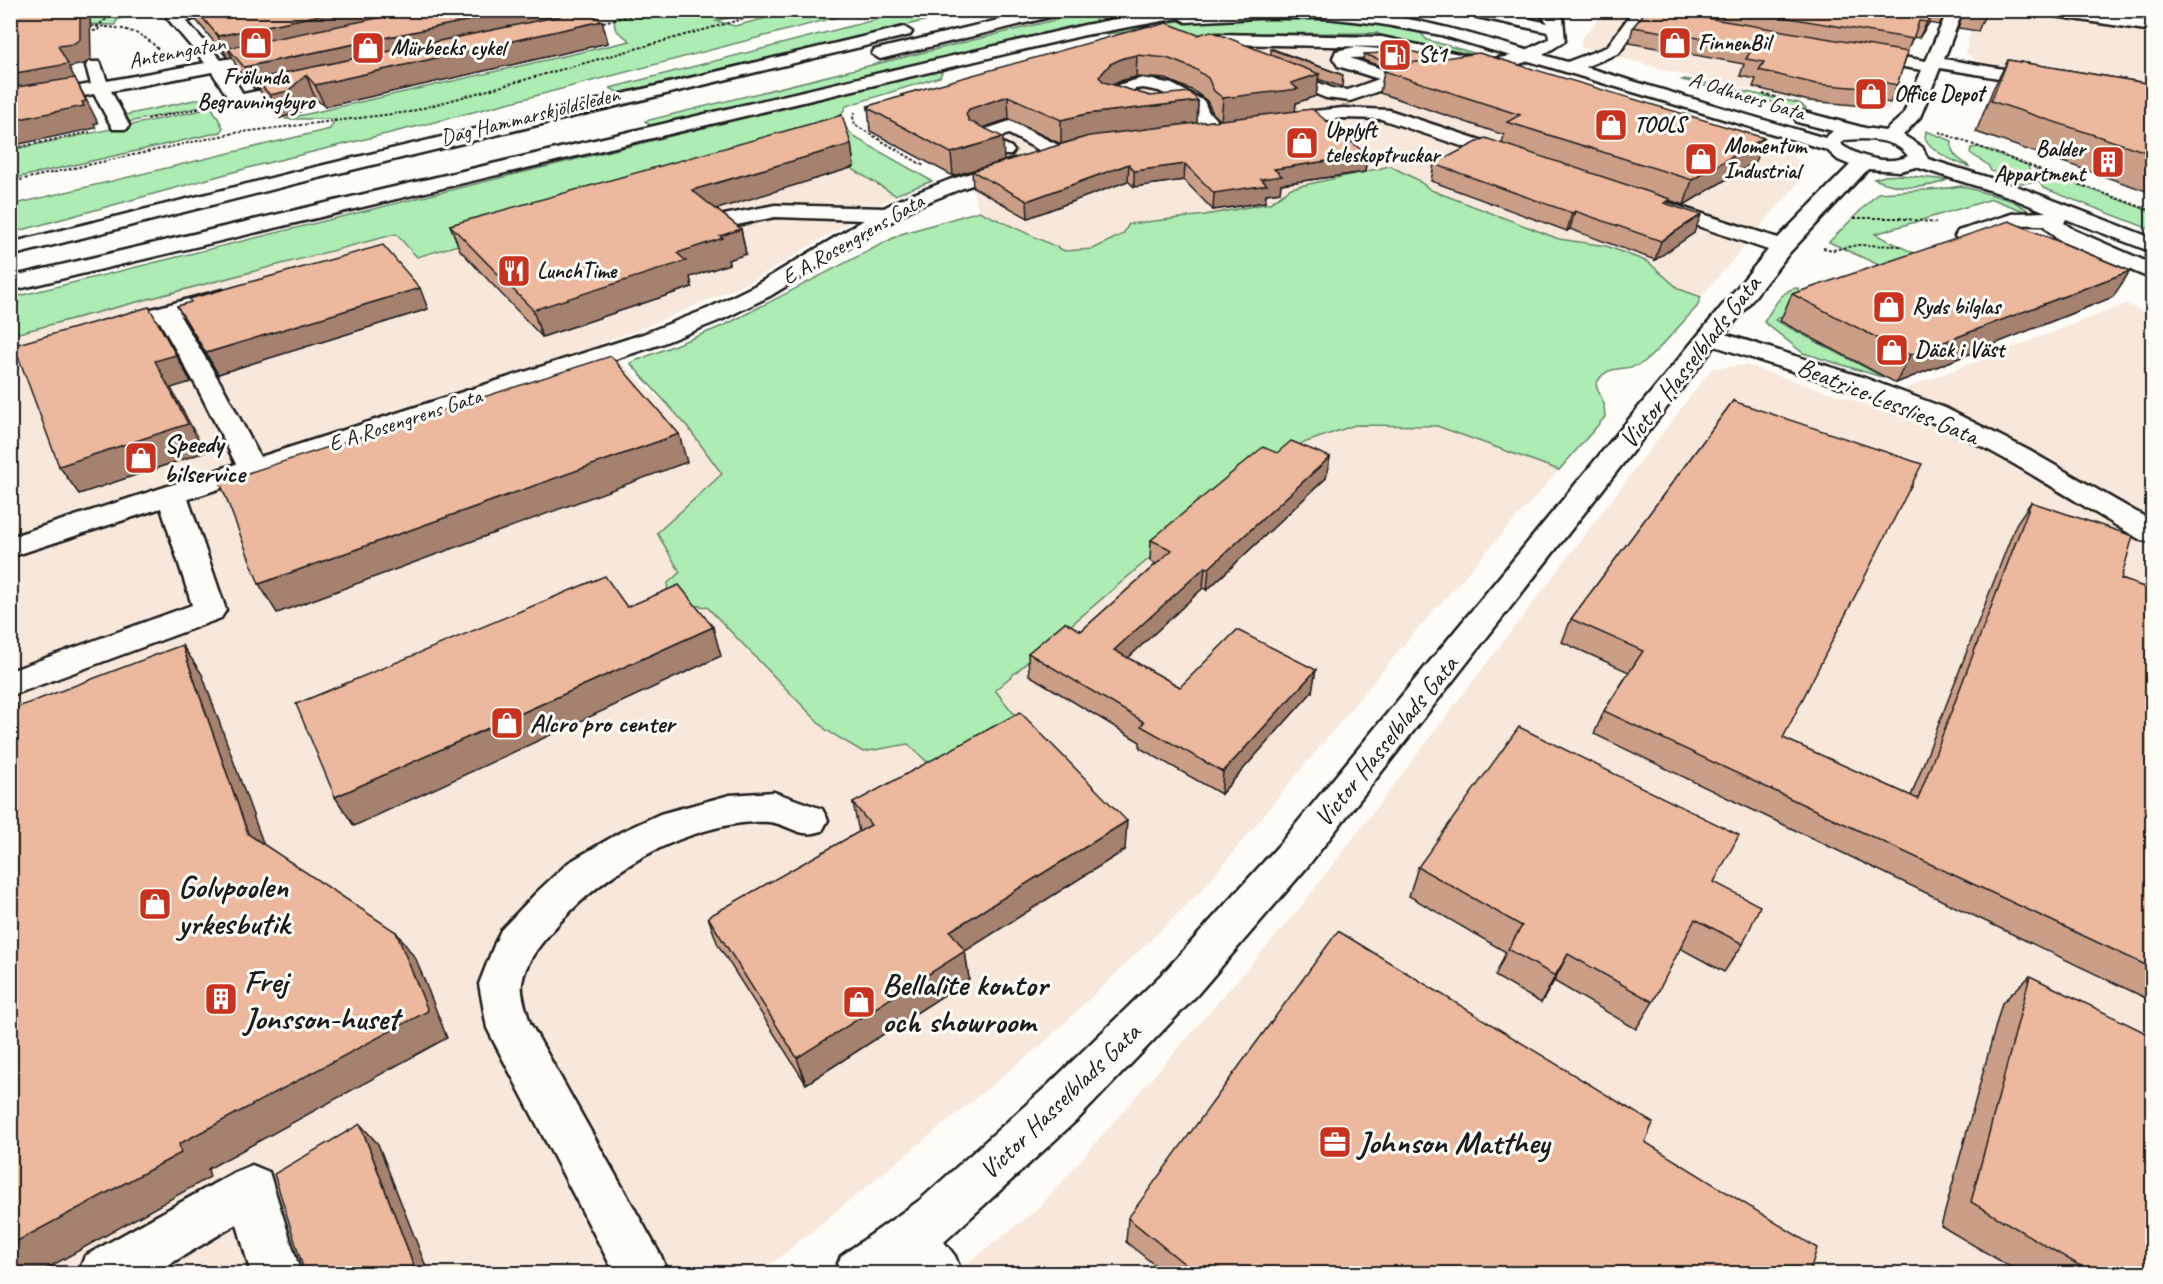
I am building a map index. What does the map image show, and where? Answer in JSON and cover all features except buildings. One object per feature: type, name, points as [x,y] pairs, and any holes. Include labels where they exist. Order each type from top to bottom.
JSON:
[{"type":"street","name":"Dag Hammarskjöldsleden","points":[[10,250],[303,176],[997,10]]},
{"type":"street","name":"Dag Hammarskjöldsleden","points":[[457,158],[1061,10]]},
{"type":"street","points":[[10,284],[1029,43],[1151,18],[1209,10]]},
{"type":"street","name":"A Odhners Gata","points":[[1299,10],[1417,25],[1832,146],[1843,155],[1889,138],[1915,149],[1919,158],[1916,161]]},
{"type":"street","points":[[1254,63],[1342,96],[1357,94],[1395,79],[1441,70],[1509,62],[1528,56],[1558,40],[1546,18],[1516,22],[1482,14],[1478,10]]},
{"type":"street","points":[[1889,138],[1911,117],[1956,10]]},
{"type":"street","points":[[2048,10],[2152,26]]},
{"type":"street","points":[[1151,18],[1257,13],[1327,13]]},
{"type":"street","points":[[1442,13],[1637,70]]},
{"type":"street","points":[[197,14],[176,18],[218,67],[238,100],[318,83]]},
{"type":"street","points":[[1568,68],[1613,50],[1637,17],[1708,29]]},
{"type":"street","points":[[1233,55],[1203,42],[1215,39],[1382,42],[1484,65]]},
{"type":"street","points":[[1853,46],[2060,83]]},
{"type":"street","name":"Antenngatan","points":[[10,105],[101,90],[296,51]]},
{"type":"street","points":[[1376,54],[1355,52],[1342,55],[1341,58],[1344,62],[1395,79]]},
{"type":"street","points":[[1400,61],[1441,70]]},
{"type":"street","points":[[10,243],[689,65]]},
{"type":"street","points":[[94,66],[101,90],[120,125]]},
{"type":"street","points":[[1330,73],[1371,89]]},
{"type":"street","points":[[1198,105],[1199,113],[1216,129]]},
{"type":"street","points":[[1262,123],[1343,112],[1383,114],[1538,165]]},
{"type":"street","name":"A Odhners Gata","points":[[1793,114],[1896,166],[1916,161],[2152,244]]},
{"type":"street","points":[[1192,132],[1239,126]]},
{"type":"street","points":[[1026,162],[978,138],[1010,127],[1057,152]]},
{"type":"street","name":"A Odhners Gata","points":[[1832,146],[1831,142],[1840,135],[1862,148]]},
{"type":"street","name":"E A Rosengrens Gata","points":[[10,547],[652,339],[715,314],[762,291],[908,204],[956,184],[1076,147]]},
{"type":"street","name":"Victor Hasselblads Gata","points":[[860,1274],[924,1256],[938,1217],[1063,1102],[1181,983],[1293,855],[1862,148]]},
{"type":"street","points":[[10,268],[306,195]]},
{"type":"street","points":[[1639,199],[1782,247]]},
{"type":"street","points":[[732,220],[775,211],[889,215]]},
{"type":"street","points":[[1943,244],[2015,219],[2044,219],[2062,213]]},
{"type":"street","points":[[2062,213],[2053,224],[2066,235],[2152,273]]},
{"type":"street","points":[[88,334],[247,291]]},
{"type":"street","points":[[166,312],[212,389],[253,470]]},
{"type":"street","name":"Beatrice Lesslies Gata","points":[[1711,337],[1855,382],[1937,414],[2147,525]]},
{"type":"street","points":[[10,684],[210,610],[172,496]]},
{"type":"street","points":[[643,1274],[509,1028],[500,984],[516,943],[550,905],[582,875],[635,843],[673,825],[730,810],[774,807],[809,820]]},
{"type":"street","points":[[103,1274],[252,1189],[276,1274]]},
{"type":"path","points":[[86,32],[98,30],[97,27],[118,10]]},
{"type":"path","points":[[578,15],[600,10]]},
{"type":"path","points":[[588,25],[656,10]]},
{"type":"path","points":[[10,182],[234,133],[410,112],[775,10]]},
{"type":"path","points":[[840,10],[851,15]]},
{"type":"path","points":[[846,13],[850,10]]},
{"type":"path","points":[[84,26],[141,32],[150,38],[178,75]]},
{"type":"path","points":[[1819,247],[1833,250],[1857,245],[1902,246]]},
{"type":"shaded area","points":[[2101,10],[2152,18],[2152,94],[1986,64],[1974,59],[1966,52],[1975,11]]},
{"type":"shaded area","points":[[1605,11],[1929,11],[1912,38],[1889,111],[1809,102],[1680,74],[1581,47],[1581,39]]},
{"type":"shaded area","points":[[1235,33],[1377,33],[1393,41],[1477,57],[1772,147],[1801,161],[1803,177],[1701,297],[1679,289],[1648,262],[1606,246],[1559,239],[1430,190],[1416,179],[1291,188],[1270,203],[1123,234],[1093,249],[1065,251],[979,211],[972,189],[865,127],[1163,41]]},
{"type":"shaded area","points":[[810,143],[895,195],[752,281],[641,329],[601,343],[687,426],[722,475],[657,533],[681,572],[668,583],[680,603],[707,607],[826,730],[863,752],[908,744],[938,771],[1025,728],[995,690],[1146,560],[1295,446],[1355,425],[1437,426],[1559,470],[1407,641],[1202,890],[1045,1042],[775,1261],[756,1273],[11,1274],[10,419],[16,417],[11,399],[11,335],[396,234],[417,256]]},
{"type":"shaded area","points":[[2126,304],[2152,315],[2152,1273],[953,1274],[1039,1208],[1299,909],[1712,368],[1746,365],[1884,410],[1909,387]]},
{"type":"green space","points":[[913,10],[966,11],[619,93],[610,88]]},
{"type":"green space","points":[[10,11],[140,11],[117,20],[115,25],[13,22]]},
{"type":"green space","points":[[627,11],[754,11],[716,21],[735,26],[793,11],[833,11],[845,15],[427,124],[259,165],[11,233],[11,205],[330,129],[335,119],[285,119],[630,41],[616,30],[614,24],[617,13]]},
{"type":"green space","points":[[1091,11],[1166,11],[1076,27],[653,127],[645,121]]},
{"type":"green space","points":[[1303,17],[1346,18],[1417,29],[1427,40],[1481,55],[1459,58],[1393,41],[1377,33],[1146,34],[1126,32],[1081,37],[1163,23]]},
{"type":"green space","points":[[936,71],[942,72],[940,77],[846,106],[839,120],[854,137],[932,181],[895,195],[810,143],[417,257],[396,234],[11,335],[10,298]]},
{"type":"green space","points":[[1682,80],[1799,103],[1806,108],[1798,112],[1774,105],[1772,102]]},
{"type":"green space","points":[[213,96],[206,106],[129,122],[125,115]]},
{"type":"green space","points":[[212,108],[223,127],[221,132],[11,179],[10,150]]},
{"type":"green space","points":[[1926,131],[1952,141],[1954,153],[1970,167],[1933,148],[1925,138]]},
{"type":"green space","points":[[1979,147],[2028,165],[2032,182],[2020,183],[1991,171],[1988,165],[1970,153],[1971,148]]},
{"type":"green space","points":[[1390,166],[1416,179],[1431,190],[1559,239],[1606,246],[1648,262],[1679,289],[1701,297],[1697,307],[1651,357],[1631,367],[1611,370],[1600,378],[1596,385],[1604,404],[1605,417],[1559,470],[1437,426],[1355,425],[1295,446],[1260,464],[995,690],[1026,729],[937,771],[908,744],[863,752],[826,730],[707,607],[680,603],[666,596],[668,583],[680,572],[657,533],[722,474],[687,426],[630,363],[725,325],[901,234],[979,211],[1065,251],[1093,249],[1123,234],[1129,224],[1205,215],[1270,203],[1291,188]]},
{"type":"green space","points":[[2036,169],[2152,212],[2152,230],[2043,188],[2034,173]]},
{"type":"green space","points":[[1901,175],[1947,180],[1911,187],[1892,185],[1874,179]]},
{"type":"green space","points":[[1961,186],[2013,201],[2031,212],[1992,199],[1875,234],[1932,262],[1896,273],[1829,242],[1878,193]]},
{"type":"green space","points":[[1798,288],[1799,292],[1788,302],[1800,308],[1775,320],[1885,378],[1803,353],[1764,322],[1782,296]]},
{"type":"tunnel","points":[[1514,10],[1530,15]]},
{"type":"place","name":"Frölunda Begravningbyro","points":[[256,43]]},
{"type":"place","name":"FinnenBil","points":[[1675,43]]},
{"type":"place","name":"Mürbecks cykel","points":[[368,48]]},
{"type":"place","name":"St1","points":[[1395,55]]},
{"type":"place","name":"Office Depot","points":[[1871,94]]},
{"type":"place","name":"TOOLS","points":[[1611,125]]},
{"type":"place","name":"Upplyft teleskoptruckar","points":[[1302,143]]},
{"type":"place","name":"Momentum Industrial","points":[[1701,159]]},
{"type":"place","name":"Balder Appartment","points":[[2108,162]]},
{"type":"place","name":"LunchTime","points":[[514,271]]},
{"type":"place","name":"Ryds bilglas","points":[[1889,307]]},
{"type":"place","name":"Däck i Väst","points":[[1892,350]]},
{"type":"place","name":"Speedy bilservice","points":[[141,458]]},
{"type":"place","name":"Alcro pro center","points":[[507,723]]},
{"type":"place","name":"Golvpoolen yrkesbutik","points":[[155,904]]},
{"type":"place","name":"Frej Jonsson-huset","points":[[221,999]]},
{"type":"place","name":"Bellalite kontor och showroom","points":[[859,1002]]},
{"type":"place","name":"Johnson Matthey","points":[[1335,1142]]}]
